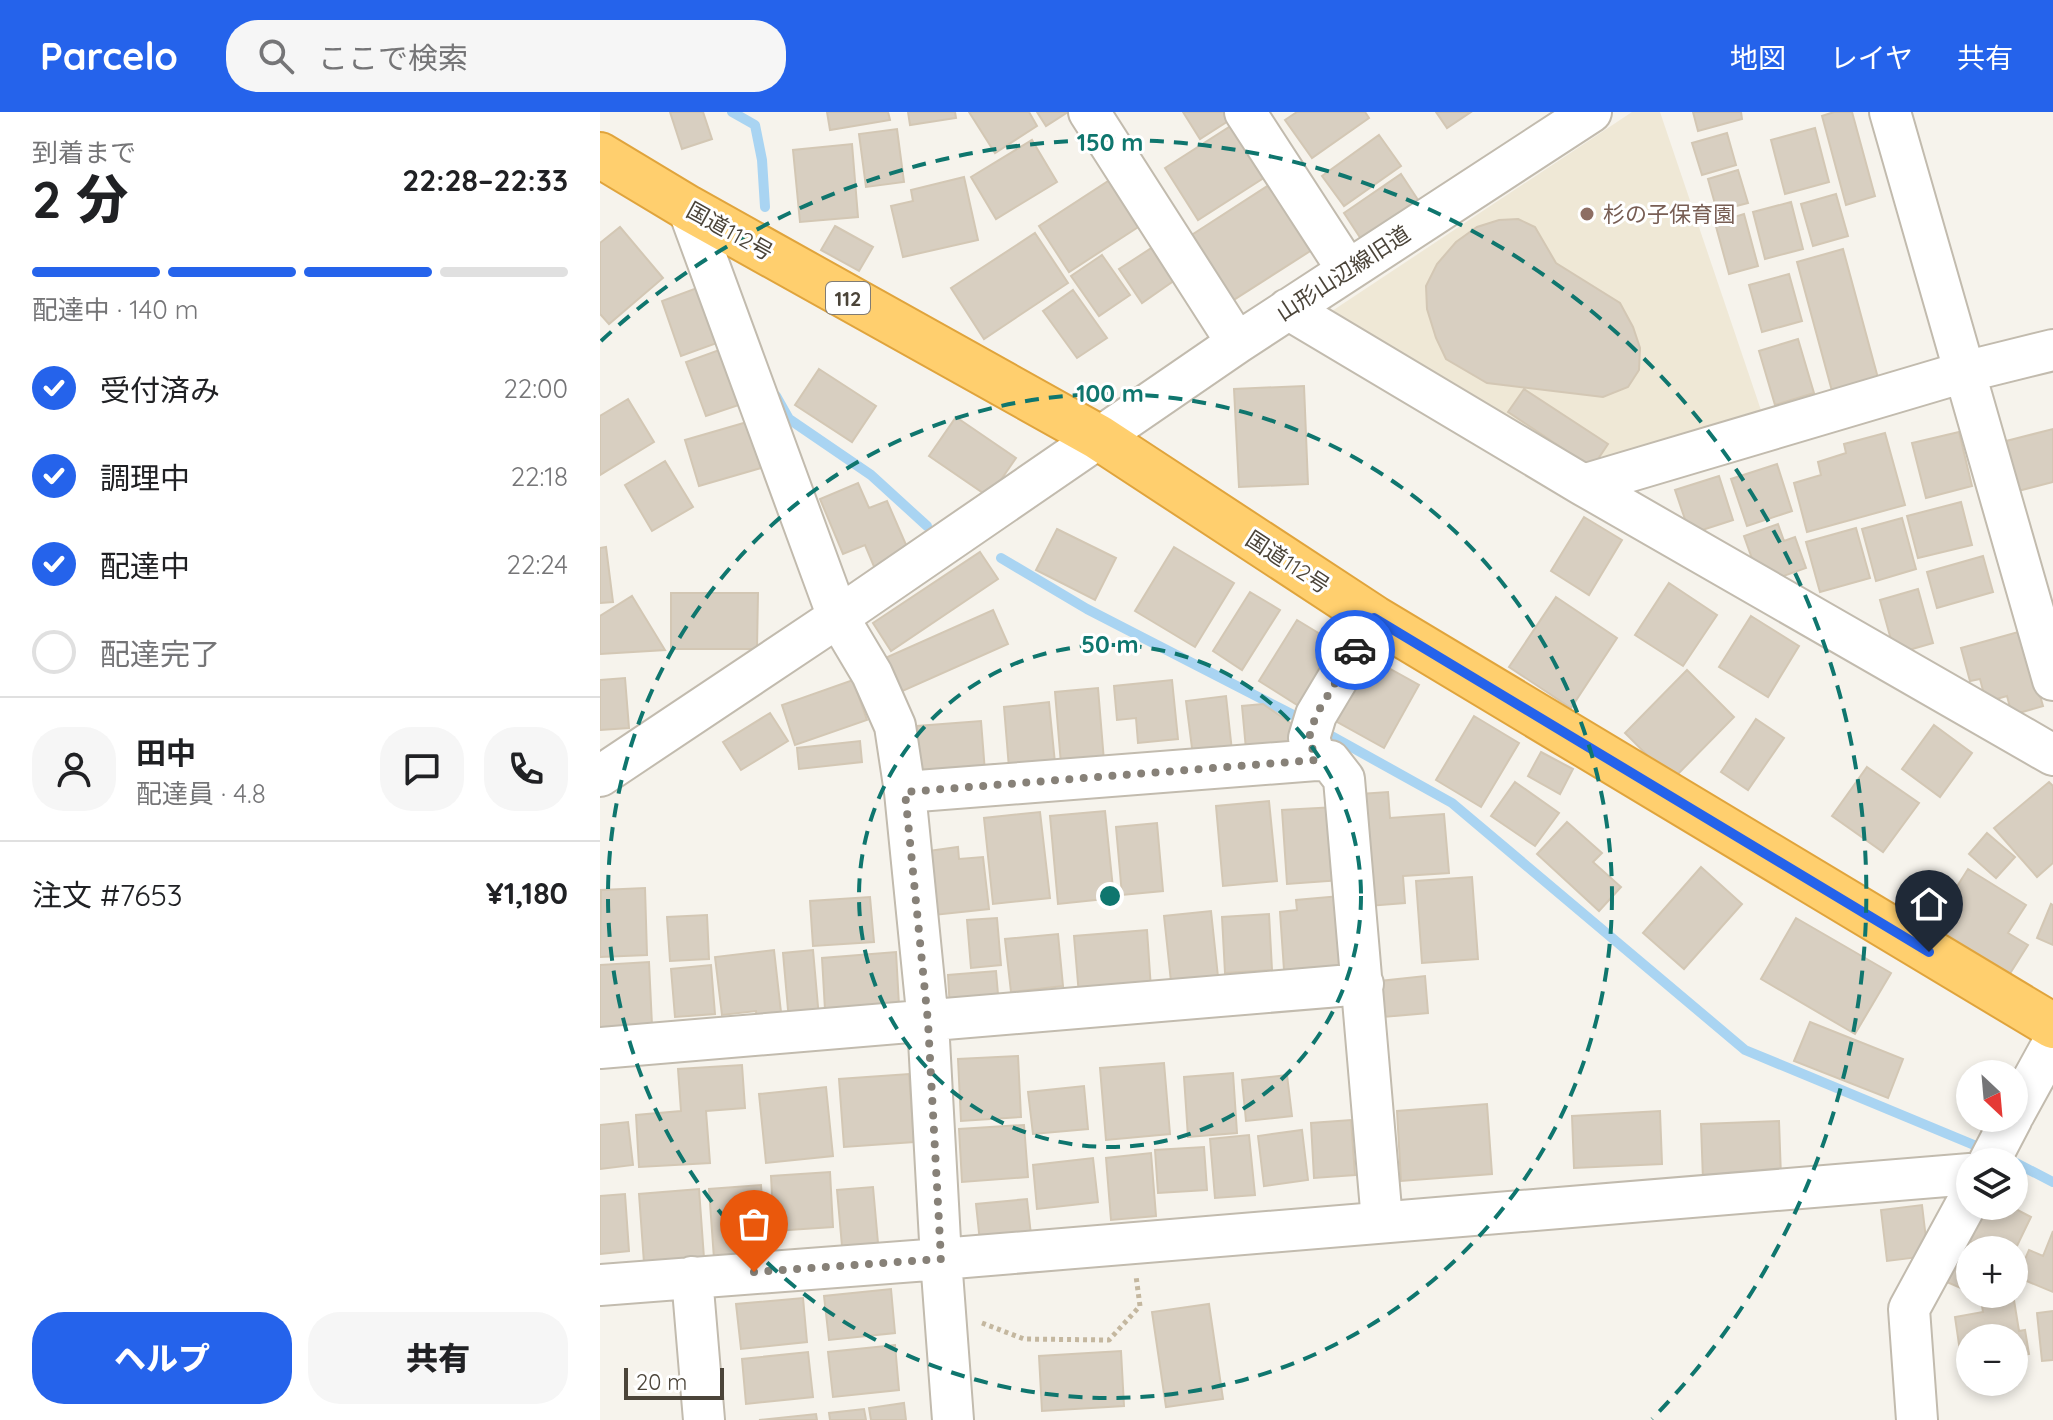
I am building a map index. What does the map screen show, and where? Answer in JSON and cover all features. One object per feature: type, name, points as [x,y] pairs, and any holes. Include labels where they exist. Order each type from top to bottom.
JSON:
[{"type":"highway","name":"国道112号","points":[[600,155],[688,208],[1098,437],[1374,618],[2053,1026]]},
{"type":"street","points":[[1089,112],[1237,343]]},
{"type":"street","points":[[1245,112],[1347,269]]},
{"type":"street","name":"山形山辺線旧道","points":[[600,776],[1347,269],[1591,112]]},
{"type":"street","points":[[1890,112],[2053,680]]},
{"type":"street","points":[[688,208],[838,617],[872,674],[895,726],[905,792],[928,1022],[953,1420]]},
{"type":"street","points":[[1288,309],[1583,485],[2053,755]]},
{"type":"street","points":[[1583,485],[1964,372],[2053,350]]},
{"type":"street","points":[[1313,738],[1374,618]]},
{"type":"street","points":[[905,792],[1313,738]]},
{"type":"street","points":[[1313,738],[1344,779],[1382,1221]]},
{"type":"street","points":[[600,1048],[1363,984]]},
{"type":"street","points":[[2004,1133],[2053,1043]]},
{"type":"street","points":[[600,1285],[1956,1175]]},
{"type":"street","points":[[1917,1420],[1909,1309],[1957,1220]]},
{"type":"street","points":[[692,1277],[704,1420]]},
{"type":"path","points":[[944,1308],[1024,1339],[1109,1340],[1140,1306],[1131,1244]]},
{"type":"shaded area","name":"杉の子保育園","points":[[1632,112],[1660,112],[1764,419],[1587,471],[1326,315]]},
{"type":"building","points":[[670,112],[703,112],[712,139],[682,149]]},
{"type":"building","points":[[827,112],[888,112],[890,120],[830,130]]},
{"type":"building","points":[[908,112],[955,112],[956,118],[910,125]]},
{"type":"building","points":[[969,112],[1029,112],[1037,126],[995,153]]},
{"type":"building","points":[[1037,112],[1068,112],[1046,126]]},
{"type":"building","points":[[1183,112],[1229,112],[1233,118],[1200,139]]},
{"type":"building","points":[[1297,112],[1365,112],[1369,118],[1312,158],[1285,120]]},
{"type":"building","points":[[1436,112],[1471,112],[1447,128]]},
{"type":"building","points":[[1693,112],[1741,112],[1742,119],[1698,131]]},
{"type":"building","points":[[1852,112],[1875,196],[1846,205],[1822,116]]},
{"type":"building","points":[[1237,122],[1270,174],[1198,220],[1165,168]]},
{"type":"building","points":[[1815,128],[1829,182],[1785,194],[1771,140]]},
{"type":"building","points":[[897,129],[904,182],[866,187],[859,134]]},
{"type":"building","points":[[1727,133],[1736,165],[1702,175],[1692,143]]},
{"type":"building","points":[[1379,135],[1401,166],[1344,206],[1322,176]]},
{"type":"building","points":[[1032,140],[1057,182],[996,219],[971,177]]},
{"type":"building","points":[[852,144],[858,217],[800,222],[793,150]]},
{"type":"building","points":[[1738,170],[1748,203],[1717,211],[1708,179]]},
{"type":"building","points":[[1401,174],[1422,206],[1365,245],[1344,213]]},
{"type":"building","points":[[1116,176],[1146,222],[1069,272],[1039,226]]},
{"type":"building","points":[[964,177],[978,240],[903,257],[891,206],[913,201],[911,190]]},
{"type":"building","points":[[1272,183],[1315,248],[1232,301],[1190,236]]},
{"type":"building","points":[[1836,194],[1848,236],[1813,246],[1801,204]]},
{"type":"building","points":[[1791,202],[1803,249],[1765,259],[1753,212]]},
{"type":"building","points":[[1744,214],[1758,266],[1729,274],[1715,223]]},
{"type":"building","points":[[1518,219],[1535,227],[1556,263],[1620,303],[1640,348],[1639,370],[1628,387],[1603,397],[1487,383],[1446,359],[1427,309],[1426,286],[1437,264],[1456,242],[1477,227],[1499,220]]},
{"type":"building","points":[[835,226],[873,247],[859,271],[821,250]]},
{"type":"building","points":[[620,227],[663,278],[609,324],[600,314],[600,243]]},
{"type":"building","points":[[1035,233],[1068,283],[984,339],[951,288]]},
{"type":"building","points":[[1153,247],[1175,280],[1142,303],[1119,269]]},
{"type":"building","points":[[1843,249],[1878,378],[1832,391],[1797,262]]},
{"type":"building","points":[[1102,255],[1130,295],[1099,316],[1071,276]]},
{"type":"building","points":[[1789,274],[1802,321],[1762,332],[1749,285]]},
{"type":"building","points":[[697,288],[717,343],[681,356],[662,301]]},
{"type":"building","points":[[1073,290],[1107,338],[1077,358],[1043,311]]},
{"type":"building","points":[[1798,339],[1814,393],[1775,405],[1759,351]]},
{"type":"building","points":[[722,349],[742,404],[706,416],[686,362]]},
{"type":"building","points":[[819,369],[876,406],[852,442],[795,405]]},
{"type":"building","points":[[1304,386],[1308,484],[1239,487],[1234,389]]},
{"type":"building","points":[[1524,389],[1608,444],[1592,468],[1508,412]]},
{"type":"building","points":[[628,399],[654,442],[600,475],[600,416]]},
{"type":"building","points":[[956,417],[1016,458],[989,497],[929,456]]},
{"type":"building","points":[[747,422],[761,468],[699,486],[685,440]]},
{"type":"building","points":[[2053,429],[2053,482],[2018,491],[2006,441]]},
{"type":"building","points":[[1959,432],[1972,486],[1926,498],[1912,443]]},
{"type":"building","points":[[1885,433],[1905,505],[1807,532],[1794,483],[1821,475],[1818,462],[1846,453],[1844,444]]},
{"type":"building","points":[[665,461],[693,507],[652,531],[625,485]]},
{"type":"building","points":[[1777,464],[1792,511],[1747,526],[1731,479]]},
{"type":"building","points":[[1719,476],[1733,520],[1690,534],[1675,490]]},
{"type":"building","points":[[858,483],[869,508],[887,501],[910,554],[875,569],[865,545],[843,554],[820,499]]},
{"type":"building","points":[[1961,502],[1972,545],[1918,558],[1907,516]]},
{"type":"building","points":[[1584,517],[1622,540],[1589,595],[1551,571]]},
{"type":"building","points":[[1902,518],[1916,569],[1876,581],[1862,529]]},
{"type":"building","points":[[1778,524],[1784,541],[1795,537],[1806,568],[1761,584],[1744,536]]},
{"type":"building","points":[[1856,528],[1870,578],[1820,592],[1806,542]]},
{"type":"building","points":[[1057,529],[1116,558],[1095,600],[1036,570]]},
{"type":"building","points":[[606,547],[613,602],[600,603],[600,548]]},
{"type":"building","points":[[1174,547],[1234,583],[1195,647],[1135,611]]},
{"type":"building","points":[[980,552],[998,579],[891,651],[873,623]]},
{"type":"building","points":[[1983,556],[1993,592],[1937,608],[1927,572]]},
{"type":"building","points":[[1669,583],[1717,615],[1683,666],[1635,635]]},
{"type":"building","points":[[1918,589],[1933,643],[1895,654],[1880,600]]},
{"type":"building","points":[[1250,592],[1280,610],[1242,670],[1213,651]]},
{"type":"building","points":[[671,593],[758,593],[757,649],[671,649]]},
{"type":"building","points":[[632,596],[665,650],[600,654],[600,616]]},
{"type":"building","points":[[1556,597],[1617,638],[1571,708],[1509,667]]},
{"type":"building","points":[[993,610],[1008,644],[898,693],[883,659]]},
{"type":"building","points":[[1751,616],[1799,646],[1768,697],[1719,667]]},
{"type":"building","points":[[1297,620],[1340,646],[1302,708],[1259,681]]},
{"type":"building","points":[[2022,631],[2043,706],[2012,715],[2007,696],[1986,702],[1980,679],[1970,681],[1961,648]]},
{"type":"building","points":[[1367,656],[1419,685],[1384,748],[1332,719]]},
{"type":"building","points":[[1687,670],[1734,717],[1672,780],[1625,733]]},
{"type":"building","points":[[625,678],[629,728],[600,730],[600,680]]},
{"type":"building","points":[[853,680],[867,720],[795,745],[782,705]]},
{"type":"building","points":[[1172,680],[1178,739],[1138,743],[1136,718],[1117,720],[1114,686]]},
{"type":"building","points":[[1098,688],[1104,761],[1061,764],[1055,692]]},
{"type":"building","points":[[1226,696],[1232,751],[1193,756],[1186,701]]},
{"type":"building","points":[[1049,702],[1055,763],[1009,768],[1004,707]]},
{"type":"building","points":[[1263,704],[1292,724],[1295,755],[1247,760],[1242,706]]},
{"type":"building","points":[[770,713],[788,741],[741,770],[723,742]]},
{"type":"building","points":[[1474,716],[1519,743],[1481,807],[1436,780]]},
{"type":"building","points":[[1756,719],[1784,738],[1748,790],[1721,772]]},
{"type":"building","points":[[981,721],[985,772],[921,777],[917,726]]},
{"type":"building","points":[[1934,725],[1972,753],[1940,797],[1902,769]]},
{"type":"building","points":[[860,741],[862,762],[799,769],[797,748]]},
{"type":"building","points":[[1541,752],[1573,769],[1560,794],[1528,776]]},
{"type":"building","points":[[1867,767],[1919,803],[1883,852],[1832,816]]},
{"type":"building","points":[[1515,782],[1559,813],[1535,846],[1491,816]]},
{"type":"building","points":[[2049,782],[2053,786],[2053,863],[2037,877],[1994,828]]},
{"type":"building","points":[[1388,792],[1390,818],[1444,814],[1449,873],[1403,876],[1405,903],[1368,906],[1360,794]]},
{"type":"building","points":[[1269,801],[1277,881],[1223,886],[1216,806]]},
{"type":"building","points":[[1336,807],[1341,880],[1287,884],[1282,810]]},
{"type":"building","points":[[1105,811],[1114,898],[1058,904],[1050,816]]},
{"type":"building","points":[[1040,812],[1050,898],[993,904],[984,818]]},
{"type":"building","points":[[1567,822],[1602,853],[1593,862],[1621,887],[1599,911],[1537,854]]},
{"type":"building","points":[[1157,823],[1163,891],[1122,895],[1116,827]]},
{"type":"building","points":[[1987,833],[2015,857],[1996,878],[1969,854]]},
{"type":"building","points":[[958,847],[959,859],[983,857],[989,909],[934,915],[928,851]]},
{"type":"building","points":[[1701,867],[1742,904],[1684,969],[1643,933]]},
{"type":"building","points":[[1968,869],[2026,905],[2008,933],[2028,945],[2009,975],[1932,926]]},
{"type":"building","points":[[1472,877],[1478,959],[1422,963],[1416,881]]},
{"type":"building","points":[[645,888],[647,955],[600,957],[601,890]]},
{"type":"building","points":[[1340,896],[1345,965],[1284,970],[1280,912],[1297,910],[1296,900]]},
{"type":"building","points":[[870,897],[874,942],[813,946],[810,901]]},
{"type":"building","points":[[2053,905],[2053,945],[2037,938]]},
{"type":"building","points":[[1211,911],[1219,986],[1172,991],[1164,916]]},
{"type":"building","points":[[1269,914],[1272,970],[1225,973],[1222,917]]},
{"type":"building","points":[[707,915],[709,959],[670,961],[667,917]]},
{"type":"building","points":[[997,918],[1001,965],[971,968],[967,920]]},
{"type":"building","points":[[1796,918],[1891,973],[1855,1034],[1761,979]]},
{"type":"building","points":[[1147,930],[1151,989],[1079,995],[1074,936]]},
{"type":"building","points":[[1058,934],[1063,986],[1011,992],[1005,939]]},
{"type":"building","points":[[774,950],[782,1021],[757,1024],[756,1011],[722,1015],[715,957]]},
{"type":"building","points":[[813,950],[819,1018],[789,1021],[783,953]]},
{"type":"building","points":[[896,952],[899,1005],[825,1010],[822,958]]},
{"type":"building","points":[[649,962],[652,1025],[600,1028],[600,965]]},
{"type":"building","points":[[711,965],[715,1014],[675,1017],[671,969]]},
{"type":"building","points":[[996,971],[999,1006],[950,1010],[948,975]]},
{"type":"building","points":[[1425,976],[1428,1013],[1383,1017],[1380,981]]},
{"type":"building","points":[[1810,1022],[1903,1059],[1888,1098],[1794,1061]]},
{"type":"building","points":[[1018,1056],[1021,1117],[961,1121],[958,1059]]},
{"type":"building","points":[[1164,1063],[1170,1134],[1106,1140],[1100,1068]]},
{"type":"building","points":[[742,1065],[745,1108],[706,1111],[710,1163],[639,1167],[636,1115],[681,1111],[678,1069]]},
{"type":"building","points":[[1233,1073],[1237,1133],[1188,1137],[1184,1077]]},
{"type":"building","points":[[909,1074],[914,1142],[844,1147],[839,1079]]},
{"type":"building","points":[[1287,1075],[1292,1116],[1246,1121],[1242,1080]]},
{"type":"building","points":[[1084,1086],[1088,1129],[1033,1134],[1028,1092]]},
{"type":"building","points":[[826,1087],[833,1156],[766,1163],[759,1094]]},
{"type":"building","points":[[1487,1104],[1492,1174],[1401,1181],[1397,1111]]},
{"type":"building","points":[[1660,1111],[1662,1164],[1574,1168],[1572,1116]]},
{"type":"building","points":[[1351,1120],[1355,1175],[1314,1178],[1311,1123]]},
{"type":"building","points":[[1779,1121],[1781,1177],[1703,1180],[1701,1124]]},
{"type":"building","points":[[628,1122],[633,1165],[600,1169],[600,1125]]},
{"type":"building","points":[[1024,1125],[1028,1177],[962,1182],[959,1129]]},
{"type":"building","points":[[1302,1130],[1308,1180],[1264,1186],[1258,1136]]},
{"type":"building","points":[[1249,1135],[1255,1195],[1215,1198],[1210,1139]]},
{"type":"building","points":[[1204,1147],[1207,1190],[1158,1193],[1155,1150]]},
{"type":"building","points":[[1151,1153],[1156,1216],[1111,1220],[1106,1158]]},
{"type":"building","points":[[1093,1158],[1098,1202],[1037,1209],[1033,1165]]},
{"type":"building","points":[[830,1172],[833,1227],[774,1231],[771,1176]]},
{"type":"building","points":[[761,1185],[766,1256],[714,1259],[709,1189]]},
{"type":"building","points":[[873,1187],[878,1243],[842,1246],[837,1190]]},
{"type":"building","points":[[699,1189],[704,1258],[644,1263],[639,1194]]},
{"type":"building","points":[[625,1194],[629,1251],[600,1254],[600,1196]]},
{"type":"building","points":[[1027,1199],[1031,1235],[980,1242],[976,1204]]},
{"type":"building","points":[[1922,1205],[1928,1256],[1887,1261],[1881,1210]]},
{"type":"building","points":[[2028,1215],[2031,1217],[2022,1236],[1972,1236],[1980,1220],[2028,1220]]},
{"type":"building","points":[[2053,1231],[2053,1292],[2028,1282],[2029,1250],[2043,1256]]},
{"type":"building","points":[[1952,1256],[1956,1258],[1956,1286],[1942,1280]]},
{"type":"building","points":[[891,1289],[895,1333],[829,1340],[824,1296]]},
{"type":"building","points":[[803,1298],[807,1342],[741,1349],[736,1304]]},
{"type":"building","points":[[1209,1304],[1223,1399],[1166,1407],[1152,1312]]},
{"type":"building","points":[[1982,1308],[2015,1308],[2018,1324],[1956,1324],[1955,1317],[1983,1312]]},
{"type":"building","points":[[2053,1311],[2053,1360],[2042,1361],[2037,1313]]},
{"type":"building","points":[[895,1345],[899,1390],[833,1397],[828,1352]]},
{"type":"building","points":[[1121,1351],[1124,1406],[1042,1411],[1039,1356]]},
{"type":"building","points":[[808,1352],[813,1397],[746,1404],[742,1359]]},
{"type":"building","points":[[904,1403],[906,1420],[871,1420],[869,1408]]},
{"type":"building","points":[[864,1409],[866,1420],[830,1420],[829,1413]]},
{"type":"building","points":[[816,1414],[817,1420],[759,1420]]},
{"type":"waterway","points":[[732,112],[755,125],[762,160],[765,207]]},
{"type":"waterway","points":[[776,396],[789,419],[871,475],[927,526]]},
{"type":"waterway","points":[[1001,558],[1087,609],[1305,721]]},
{"type":"waterway","points":[[1319,729],[1452,803],[1745,1050],[1981,1148]]},
{"type":"waterway","points":[[2028,1169],[2053,1182]]},
{"type":"way so far","points":[[754,1272],[941,1259],[928,1022],[905,792],[1316,760],[1309,738],[1316,715],[1355,650]]},
{"type":"place","name":"杉の子保育園","points":[[1587,214]]},
{"type":"route","points":[[1355,650],[1374,618],[1929,952]]}]
